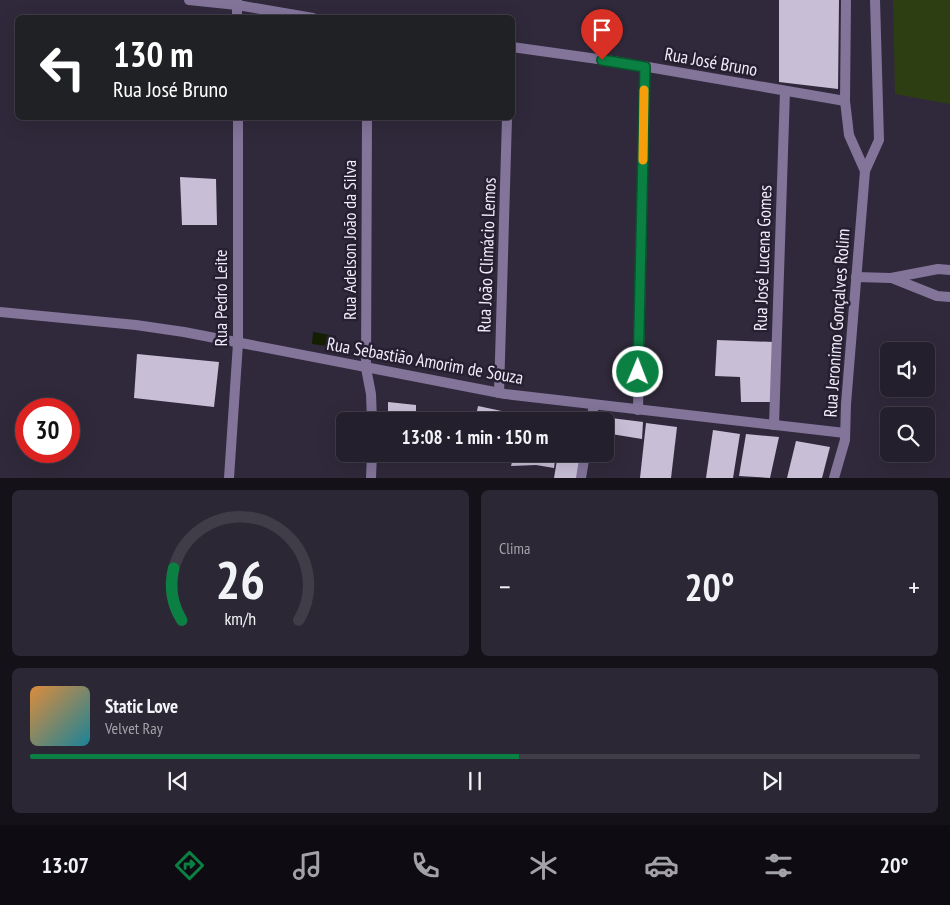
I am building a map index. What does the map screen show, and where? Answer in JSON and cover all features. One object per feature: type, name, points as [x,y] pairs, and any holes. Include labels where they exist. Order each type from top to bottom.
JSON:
[{"type":"street","points":[[188,0],[237,3],[298,15]]},
{"type":"street","name":"Rua Jeronimo Gonçalves Rolim","points":[[846,0],[845,101],[849,135],[865,171]]},
{"type":"street","name":"Rua Jeronimo Gonçalves Rolim","points":[[834,478],[845,440],[865,171],[879,140],[874,0]]},
{"type":"street","name":"Rua José Bruno","points":[[515,47],[645,67],[845,101]]},
{"type":"street","points":[[638,410],[645,67]]},
{"type":"street","name":"Rua José Lucena Gomes","points":[[774,425],[785,91]]},
{"type":"street","name":"Rua Pedro Leite","points":[[229,478],[238,342],[238,120]]},
{"type":"street","name":"Rua Adelson João da Silva","points":[[366,120],[366,368],[371,394],[372,412]]},
{"type":"street","name":"Rua João Climácio Lemos","points":[[500,393],[507,120]]},
{"type":"street","points":[[856,277],[891,278],[938,269],[950,270]]},
{"type":"street","points":[[891,278],[937,296],[950,297]]},
{"type":"street","name":"Rua Sebastião Amorim de Souza","points":[[0,312],[136,325],[184,332],[500,393],[845,433]]},
{"type":"street","points":[[593,412],[594,405]]},
{"type":"street","points":[[371,478],[372,462]]},
{"type":"street","points":[[581,478],[584,462]]},
{"type":"shaded area","points":[[893,0],[950,0],[950,104],[895,94]]},
{"type":"shaded area","points":[[313,332],[336,336],[335,347],[312,344]]},
{"type":"building","points":[[779,0],[839,0],[838,89],[779,82]]},
{"type":"building","points":[[180,177],[216,179],[217,225],[182,225]]},
{"type":"building","points":[[717,340],[774,342],[771,402],[741,402],[740,377],[715,376]]},
{"type":"building","points":[[137,354],[219,362],[214,407],[134,398]]},
{"type":"building","points":[[388,402],[416,405],[416,412],[388,412]]},
{"type":"building","points":[[478,406],[506,412],[477,412]]},
{"type":"building","points":[[614,418],[643,422],[642,439],[614,434]]},
{"type":"building","points":[[646,423],[677,427],[671,478],[640,478]]},
{"type":"building","points":[[713,430],[740,434],[733,478],[706,478]]},
{"type":"building","points":[[746,434],[779,437],[770,478],[739,476]]},
{"type":"building","points":[[796,441],[830,447],[822,478],[787,478]]},
{"type":"building","points":[[512,462],[555,462],[554,468],[536,465],[511,466]]},
{"type":"building","points":[[557,462],[581,462],[578,478],[554,478]]},
{"type":"slow traffic","points":[[643,160],[644,90]]},
{"type":"route","points":[[602,60],[645,67],[638,372]]}]
